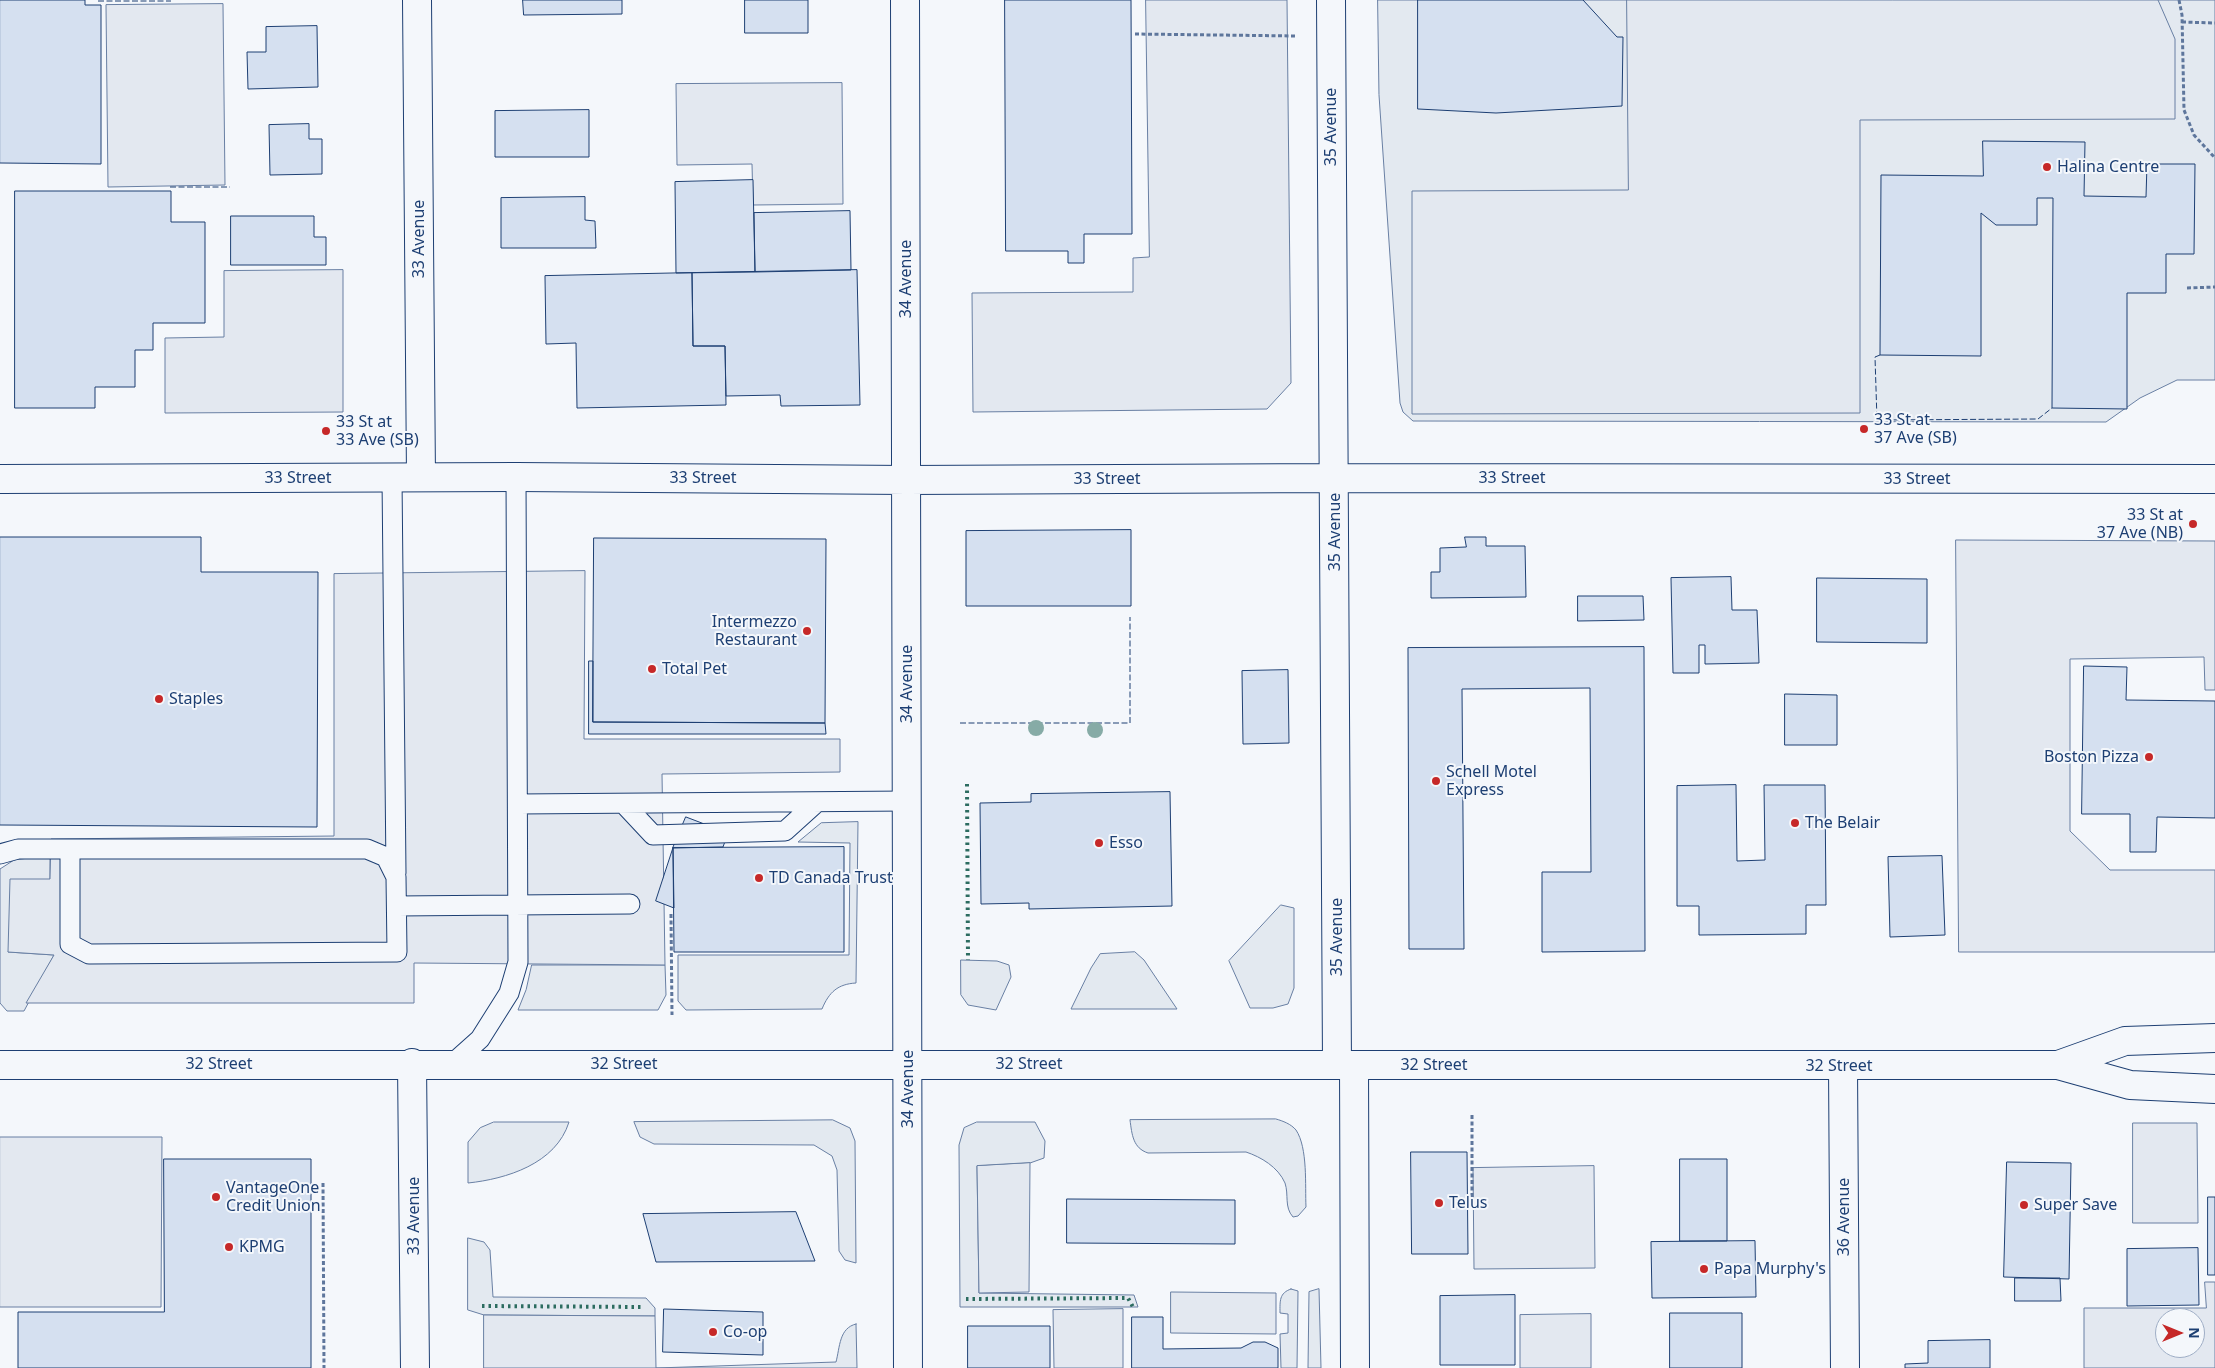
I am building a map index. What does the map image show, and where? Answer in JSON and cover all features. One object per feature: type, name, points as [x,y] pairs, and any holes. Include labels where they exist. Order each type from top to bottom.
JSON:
[{"type":"main road","name":"33 Avenue","points":[[417,0],[421,477]]},
{"type":"main road","name":"34 Avenue","points":[[905,0],[908,1368]]},
{"type":"main road","name":"35 Avenue","points":[[1331,0],[1334,478],[1346,1065],[1355,1368]]},
{"type":"main road","name":"33 Street","points":[[0,480],[421,477],[907,480],[1334,478],[2215,479]]},
{"type":"main road","name":"32 Street","points":[[2058,1065],[2125,1041],[2215,1038]]},
{"type":"main road","name":"33 Avenue","points":[[412,1063],[415,1368]]},
{"type":"main road","name":"32 Street","points":[[0,1065],[412,1063],[2058,1065],[2130,1085],[2215,1089]]},
{"type":"main road","name":"36 Avenue","points":[[1843,1066],[1845,1368]]},
{"type":"lane","points":[[452,1064],[480,1039],[509,993],[518,962],[516,477]]},
{"type":"lane","points":[[70,849],[70,944],[89,954],[397,952],[392,478]]},
{"type":"lane","points":[[518,804],[908,801]]},
{"type":"lane","points":[[624,804],[653,834],[785,831],[816,803]]},
{"type":"lane","points":[[0,854],[18,849],[367,849],[386,857],[396,877]]},
{"type":"lane","points":[[397,906],[630,904]]},
{"type":"path","points":[[2178,0],[2182,22],[2184,110],[2194,135],[2215,158]]},
{"type":"path","points":[[2182,22],[2215,23]]},
{"type":"path","points":[[1135,34],[1300,36]]},
{"type":"path","points":[[2187,288],[2215,287]]},
{"type":"path","points":[[671,914],[672,1015]]},
{"type":"path","points":[[1472,1115],[1472,1197]]},
{"type":"path","points":[[323,1183],[324,1368]]},
{"type":"shaded area","points":[[1146,0],[1287,0],[1291,383],[1267,409],[973,412],[972,293],[1133,292],[1133,258],[1149,257]]},
{"type":"shaded area","points":[[1378,0],[2215,0],[2215,380],[2177,380],[2140,398],[2106,422],[1413,421],[1403,412],[1400,403],[1379,95]]},
{"type":"shaded area","points":[[1627,0],[2158,0],[2175,39],[2175,119],[1860,120],[1860,413],[1412,414],[1412,191],[1628,190]]},
{"type":"shaded area","points":[[223,4],[225,185],[108,187],[106,5]]},
{"type":"shaded area","points":[[842,83],[843,204],[753,205],[752,164],[677,165],[676,84]]},
{"type":"shaded area","points":[[343,270],[343,412],[165,413],[165,338],[224,337],[224,271]]},
{"type":"shaded area","points":[[1956,540],[2215,541],[2215,690],[2205,690],[2204,657],[2070,659],[2070,831],[2110,870],[2215,870],[2215,952],[1959,952]]},
{"type":"shaded area","points":[[585,571],[584,739],[840,739],[840,772],[662,774],[665,965],[414,963],[414,1003],[26,1003],[54,955],[8,952],[10,879],[50,879],[51,839],[334,836],[334,574]]},
{"type":"shaded area","points":[[858,822],[856,983],[844,985],[835,990],[822,1009],[686,1010],[678,1001],[678,955],[849,955],[850,843],[798,842],[821,823]]},
{"type":"shaded area","points":[[38,857],[50,858],[50,879],[8,952],[54,955],[24,1011],[7,1011],[0,1003],[0,869],[14,860]]},
{"type":"shaded area","points":[[1281,905],[1294,908],[1294,988],[1288,1004],[1273,1008],[1250,1008],[1229,961]]},
{"type":"shaded area","points":[[1135,952],[1144,960],[1177,1009],[1071,1009],[1100,954]]},
{"type":"shaded area","points":[[961,960],[997,961],[1009,965],[1011,977],[996,1010],[968,1005],[961,995]]},
{"type":"shaded area","points":[[532,965],[665,965],[666,995],[658,1010],[518,1010],[526,990]]},
{"type":"shaded area","points":[[1276,1119],[1287,1123],[1296,1130],[1300,1138],[1304,1157],[1306,1207],[1298,1216],[1293,1217],[1290,1213],[1286,1187],[1282,1177],[1274,1167],[1263,1160],[1246,1152],[1148,1153],[1136,1144],[1130,1120]]},
{"type":"shaded area","points":[[833,1120],[850,1128],[855,1141],[856,1263],[845,1260],[839,1251],[837,1170],[832,1156],[814,1145],[654,1144],[640,1137],[634,1122]]},
{"type":"shaded area","points":[[494,1122],[569,1122],[562,1137],[553,1149],[528,1167],[498,1178],[468,1183],[468,1142],[480,1128]]},
{"type":"shaded area","points":[[977,1122],[1035,1122],[1045,1141],[1044,1158],[1030,1163],[977,1166],[979,1293],[1134,1295],[1138,1307],[960,1307],[959,1145],[964,1128]]},
{"type":"shaded area","points":[[2133,1123],[2197,1123],[2198,1223],[2133,1223]]},
{"type":"shaded area","points":[[0,1137],[162,1137],[161,1307],[0,1307]]},
{"type":"shaded area","points":[[1030,1163],[1029,1292],[979,1293],[977,1166]]},
{"type":"shaded area","points":[[1594,1166],[1595,1268],[1474,1269],[1473,1168]]},
{"type":"shaded area","points":[[468,1238],[484,1242],[490,1250],[493,1297],[646,1298],[655,1308],[655,1316],[484,1315],[468,1310]]},
{"type":"shaded area","points":[[2205,1282],[2215,1282],[2215,1368],[2084,1368],[2084,1308],[2155,1308],[2155,1358],[2205,1358]]},
{"type":"shaded area","points":[[1291,1289],[1298,1291],[1297,1368],[1281,1368],[1280,1334],[1288,1333],[1288,1314],[1280,1313],[1280,1301],[1282,1295]]},
{"type":"shaded area","points":[[1319,1289],[1321,1368],[1308,1368],[1309,1292]]},
{"type":"shaded area","points":[[1171,1292],[1276,1293],[1276,1334],[1171,1333]]},
{"type":"shaded area","points":[[1123,1309],[1123,1368],[1054,1368],[1053,1310]]},
{"type":"shaded area","points":[[1591,1314],[1591,1368],[1520,1368],[1520,1315]]},
{"type":"shaded area","points":[[484,1315],[655,1316],[656,1368],[484,1368]]},
{"type":"shaded area","points":[[856,1324],[857,1368],[656,1368],[836,1362],[843,1334],[850,1326]]},
{"type":"building","points":[[0,0],[85,0],[85,5],[101,5],[101,164],[0,163]]},
{"type":"building","points":[[523,0],[622,0],[622,14],[524,15]]},
{"type":"building","points":[[745,0],[808,0],[808,33],[745,33]]},
{"type":"building","points":[[1005,0],[1131,0],[1132,234],[1084,234],[1084,263],[1068,263],[1068,251],[1006,251]]},
{"type":"building","points":[[1418,0],[1583,0],[1617,37],[1623,37],[1622,106],[1496,113],[1418,109]]},
{"type":"building","points":[[317,26],[318,87],[248,89],[247,52],[266,52],[266,27]]},
{"type":"building","points":[[589,110],[589,157],[495,157],[495,111]]},
{"type":"building","points":[[309,124],[309,139],[322,139],[322,174],[270,175],[269,125]]},
{"type":"building","points":[[1983,141],[2085,142],[2084,196],[2146,197],[2147,164],[2195,164],[2194,254],[2166,254],[2166,293],[2127,293],[2127,409],[2052,408],[2053,198],[2037,198],[2037,225],[1996,225],[1981,213],[1981,356],[1880,355],[1881,175],[1983,176]]},
{"type":"building","points":[[753,180],[755,272],[676,273],[675,182]]},
{"type":"building","points":[[15,191],[171,191],[171,222],[205,222],[205,323],[153,323],[153,350],[135,350],[135,387],[95,387],[95,408],[15,408]]},
{"type":"building","points":[[585,197],[585,220],[595,221],[596,248],[501,248],[501,198]]},
{"type":"building","points":[[850,211],[851,270],[755,272],[754,213]]},
{"type":"building","points":[[231,216],[314,216],[314,237],[326,237],[326,265],[231,265]]},
{"type":"building","points":[[857,270],[860,405],[781,406],[780,395],[726,396],[725,346],[693,346],[692,273]]},
{"type":"building","points":[[692,273],[693,346],[725,346],[726,405],[577,408],[576,343],[546,344],[545,276]]},
{"type":"building","points":[[1131,530],[1131,606],[966,606],[966,531]]},
{"type":"building","name":"Staples","points":[[0,537],[201,537],[201,572],[318,572],[317,827],[0,825]]},
{"type":"building","points":[[1465,537],[1486,537],[1486,546],[1525,546],[1526,597],[1431,598],[1431,572],[1440,572],[1440,548],[1466,547]]},
{"type":"building","points":[[594,538],[826,539],[825,723],[593,722]]},
{"type":"building","points":[[1731,577],[1732,610],[1757,610],[1759,663],[1705,664],[1705,645],[1699,645],[1699,673],[1673,673],[1671,578]]},
{"type":"building","points":[[1817,578],[1927,579],[1927,643],[1817,642]]},
{"type":"building","points":[[1578,596],[1643,596],[1644,620],[1578,621]]},
{"type":"building","name":"Schell Motel Express","points":[[1644,647],[1645,951],[1542,952],[1542,872],[1591,872],[1590,688],[1462,689],[1464,949],[1409,949],[1408,648]]},
{"type":"building","points":[[589,661],[593,661],[593,722],[825,723],[826,734],[589,734]]},
{"type":"building","name":"Boston Pizza","points":[[2084,666],[2127,667],[2126,700],[2215,701],[2215,818],[2157,817],[2156,852],[2130,852],[2130,814],[2082,814]]},
{"type":"building","points":[[1288,670],[1289,743],[1243,744],[1242,671]]},
{"type":"building","points":[[1785,694],[1837,695],[1837,745],[1785,745]]},
{"type":"building","name":"The Belair","points":[[1736,785],[1737,861],[1765,860],[1764,785],[1825,785],[1826,905],[1806,905],[1806,934],[1699,935],[1699,906],[1677,906],[1677,786]]},
{"type":"building","points":[[1170,792],[1172,906],[1029,909],[1029,903],[981,904],[980,803],[1031,802],[1031,794]]},
{"type":"building","points":[[686,817],[728,833],[723,847],[673,848]]},
{"type":"building","name":"TD Canada Trust","points":[[844,847],[844,952],[674,952],[673,848]]},
{"type":"building","points":[[673,848],[674,908],[656,901]]},
{"type":"building","points":[[1942,856],[1945,935],[1890,937],[1888,857]]},
{"type":"building","name":"Telus","points":[[1411,1152],[1467,1152],[1468,1254],[1412,1254]]},
{"type":"building","points":[[164,1159],[311,1159],[311,1368],[18,1368],[18,1312],[164,1312]]},
{"type":"building","points":[[1680,1159],[1727,1159],[1727,1241],[1680,1241]]},
{"type":"building","points":[[2007,1162],[2071,1163],[2069,1279],[2004,1277]]},
{"type":"building","points":[[2208,1197],[2215,1197],[2215,1275],[2208,1275]]},
{"type":"building","points":[[1067,1199],[1235,1200],[1235,1244],[1067,1243]]},
{"type":"building","points":[[796,1212],[815,1261],[656,1262],[643,1214]]},
{"type":"building","name":"Papa Murphy's","points":[[1755,1241],[1756,1297],[1652,1298],[1651,1242]]},
{"type":"building","points":[[2198,1248],[2199,1305],[2127,1306],[2127,1249]]},
{"type":"building","points":[[2015,1278],[2060,1278],[2061,1301],[2015,1301]]},
{"type":"building","points":[[1515,1295],[1515,1365],[1440,1365],[1440,1296]]},
{"type":"building","name":"Co-op","points":[[664,1309],[763,1312],[763,1355],[663,1352]]},
{"type":"building","points":[[1670,1313],[1742,1313],[1742,1368],[1670,1368]]},
{"type":"building","points":[[1132,1317],[1163,1317],[1163,1349],[1241,1348],[1253,1342],[1265,1342],[1278,1348],[1278,1368],[1132,1368]]},
{"type":"building","points":[[968,1326],[1050,1326],[1050,1368],[968,1368]]},
{"type":"building","points":[[1990,1340],[1990,1368],[1905,1368],[1905,1364],[1928,1363],[1928,1341]]},
{"type":"hedge","points":[[967,784],[968,960]]},
{"type":"hedge","points":[[966,1299],[1128,1298],[1133,1307]]},
{"type":"hedge","points":[[482,1306],[644,1307]]},
{"type":"fence","points":[[98,1],[171,1]]},
{"type":"fence","points":[[170,187],[230,187]]},
{"type":"fence","points":[[1880,355],[1875,357],[1877,420],[2038,419],[2052,408]]},
{"type":"fence","points":[[960,723],[1130,723],[1130,617]]},
{"type":"place","name":"Halina Centre","points":[[2047,167]]},
{"type":"place","name":"33 St at 37 Ave (SB)","points":[[1864,429]]},
{"type":"place","name":"33 St at 33 Ave (SB)","points":[[326,431]]},
{"type":"place","name":"33 St at 37 Ave (NB)","points":[[2193,524]]},
{"type":"place","name":"Intermezzo Restaurant","points":[[807,631]]},
{"type":"place","name":"Total Pet","points":[[652,669]]},
{"type":"place","name":"Staples","points":[[159,699]]},
{"type":"place","name":"Boston Pizza","points":[[2149,757]]},
{"type":"place","name":"Schell Motel Express","points":[[1436,781]]},
{"type":"place","name":"The Belair","points":[[1795,823]]},
{"type":"place","name":"Esso","points":[[1099,843]]},
{"type":"place","name":"TD Canada Trust","points":[[759,878]]},
{"type":"place","name":"VantageOne Credit Union","points":[[216,1197]]},
{"type":"place","name":"Telus","points":[[1439,1203]]},
{"type":"place","name":"Super Save","points":[[2024,1205]]},
{"type":"place","name":"KPMG","points":[[229,1247]]},
{"type":"place","name":"Papa Murphy's","points":[[1704,1269]]},
{"type":"place","name":"Co-op","points":[[713,1332]]}]
